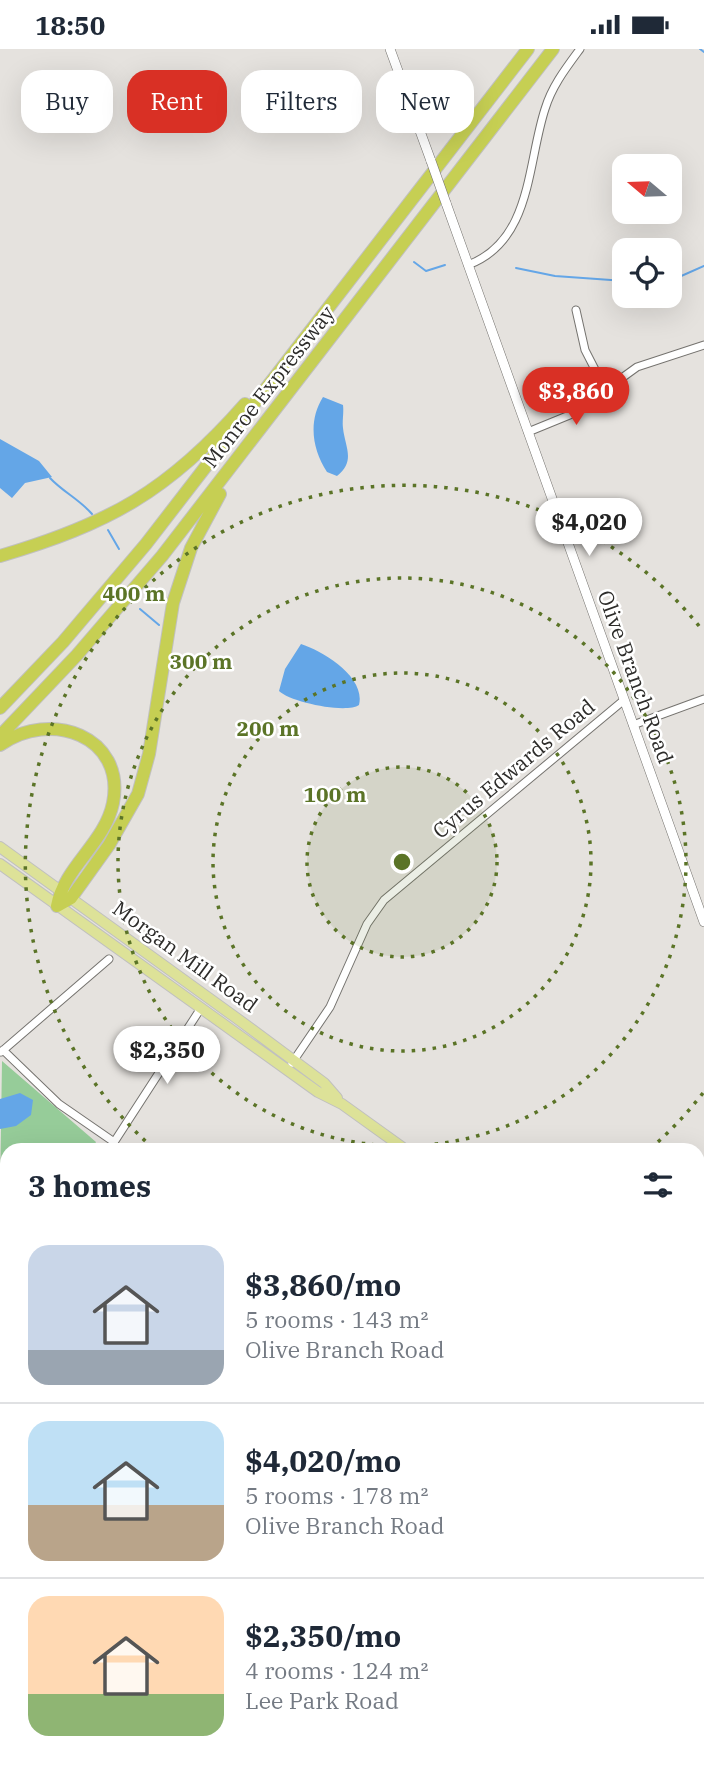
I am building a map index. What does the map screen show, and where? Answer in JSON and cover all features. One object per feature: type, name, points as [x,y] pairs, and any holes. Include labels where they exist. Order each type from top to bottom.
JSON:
[{"type":"highway","name":"Monroe Expressway","points":[[0,708],[132,560],[527,49]]},
{"type":"highway","name":"Monroe Expressway","points":[[0,736],[134,590],[553,49]]},
{"type":"highway","points":[[0,556],[97,523],[170,478],[218,435],[328,309]]},
{"type":"highway","points":[[57,905],[71,898],[118,833],[138,794],[149,754],[167,631],[181,575],[210,509],[263,426]]},
{"type":"highway","points":[[0,745],[32,729],[61,728],[90,742],[109,768],[114,791],[107,821],[60,890],[57,905]]},
{"type":"main road","name":"Morgan Mill Road","points":[[0,847],[290,1065]]},
{"type":"main road","name":"Morgan Mill Road","points":[[0,864],[201,1008],[290,1065],[324,1083],[342,1104],[396,1143]]},
{"type":"street","name":"Olive Branch Road","points":[[390,49],[704,922]]},
{"type":"street","points":[[468,265],[497,249],[512,229],[547,101],[560,76],[580,49]]},
{"type":"street","points":[[576,310],[585,350],[605,390]]},
{"type":"street","points":[[528,432],[572,414],[637,366],[704,345]]},
{"type":"street","points":[[633,725],[704,699]]},
{"type":"street","name":"Cyrus Edwards Road","points":[[290,1065],[330,1007],[364,930],[384,900],[624,701]]},
{"type":"street","points":[[107,1143],[59,1104],[1,1051],[109,959]]},
{"type":"street","points":[[113,1143],[201,1008]]},
{"type":"green space","points":[[2,1061],[96,1142],[96,1143],[1,1143]]},
{"type":"water","points":[[323,397],[343,405],[348,459],[337,476],[327,472],[315,444],[315,416]]},
{"type":"water","points":[[0,439],[39,461],[52,477],[25,483],[12,498],[0,488]]},
{"type":"water","points":[[301,644],[331,659],[350,675],[359,695],[359,705],[343,708],[318,705],[294,699],[279,691],[285,669]]},
{"type":"water","points":[[20,1093],[33,1100],[31,1115],[16,1126],[0,1129],[0,1099]]},
{"type":"waterway","points":[[700,49],[704,52]]},
{"type":"waterway","points":[[414,262],[426,271],[445,265]]},
{"type":"waterway","points":[[682,276],[704,266]]},
{"type":"waterway","points":[[516,268],[555,276],[612,280]]},
{"type":"waterway","points":[[50,478],[92,514]]},
{"type":"waterway","points":[[108,530],[119,549]]},
{"type":"waterway","points":[[140,609],[159,625]]}]
